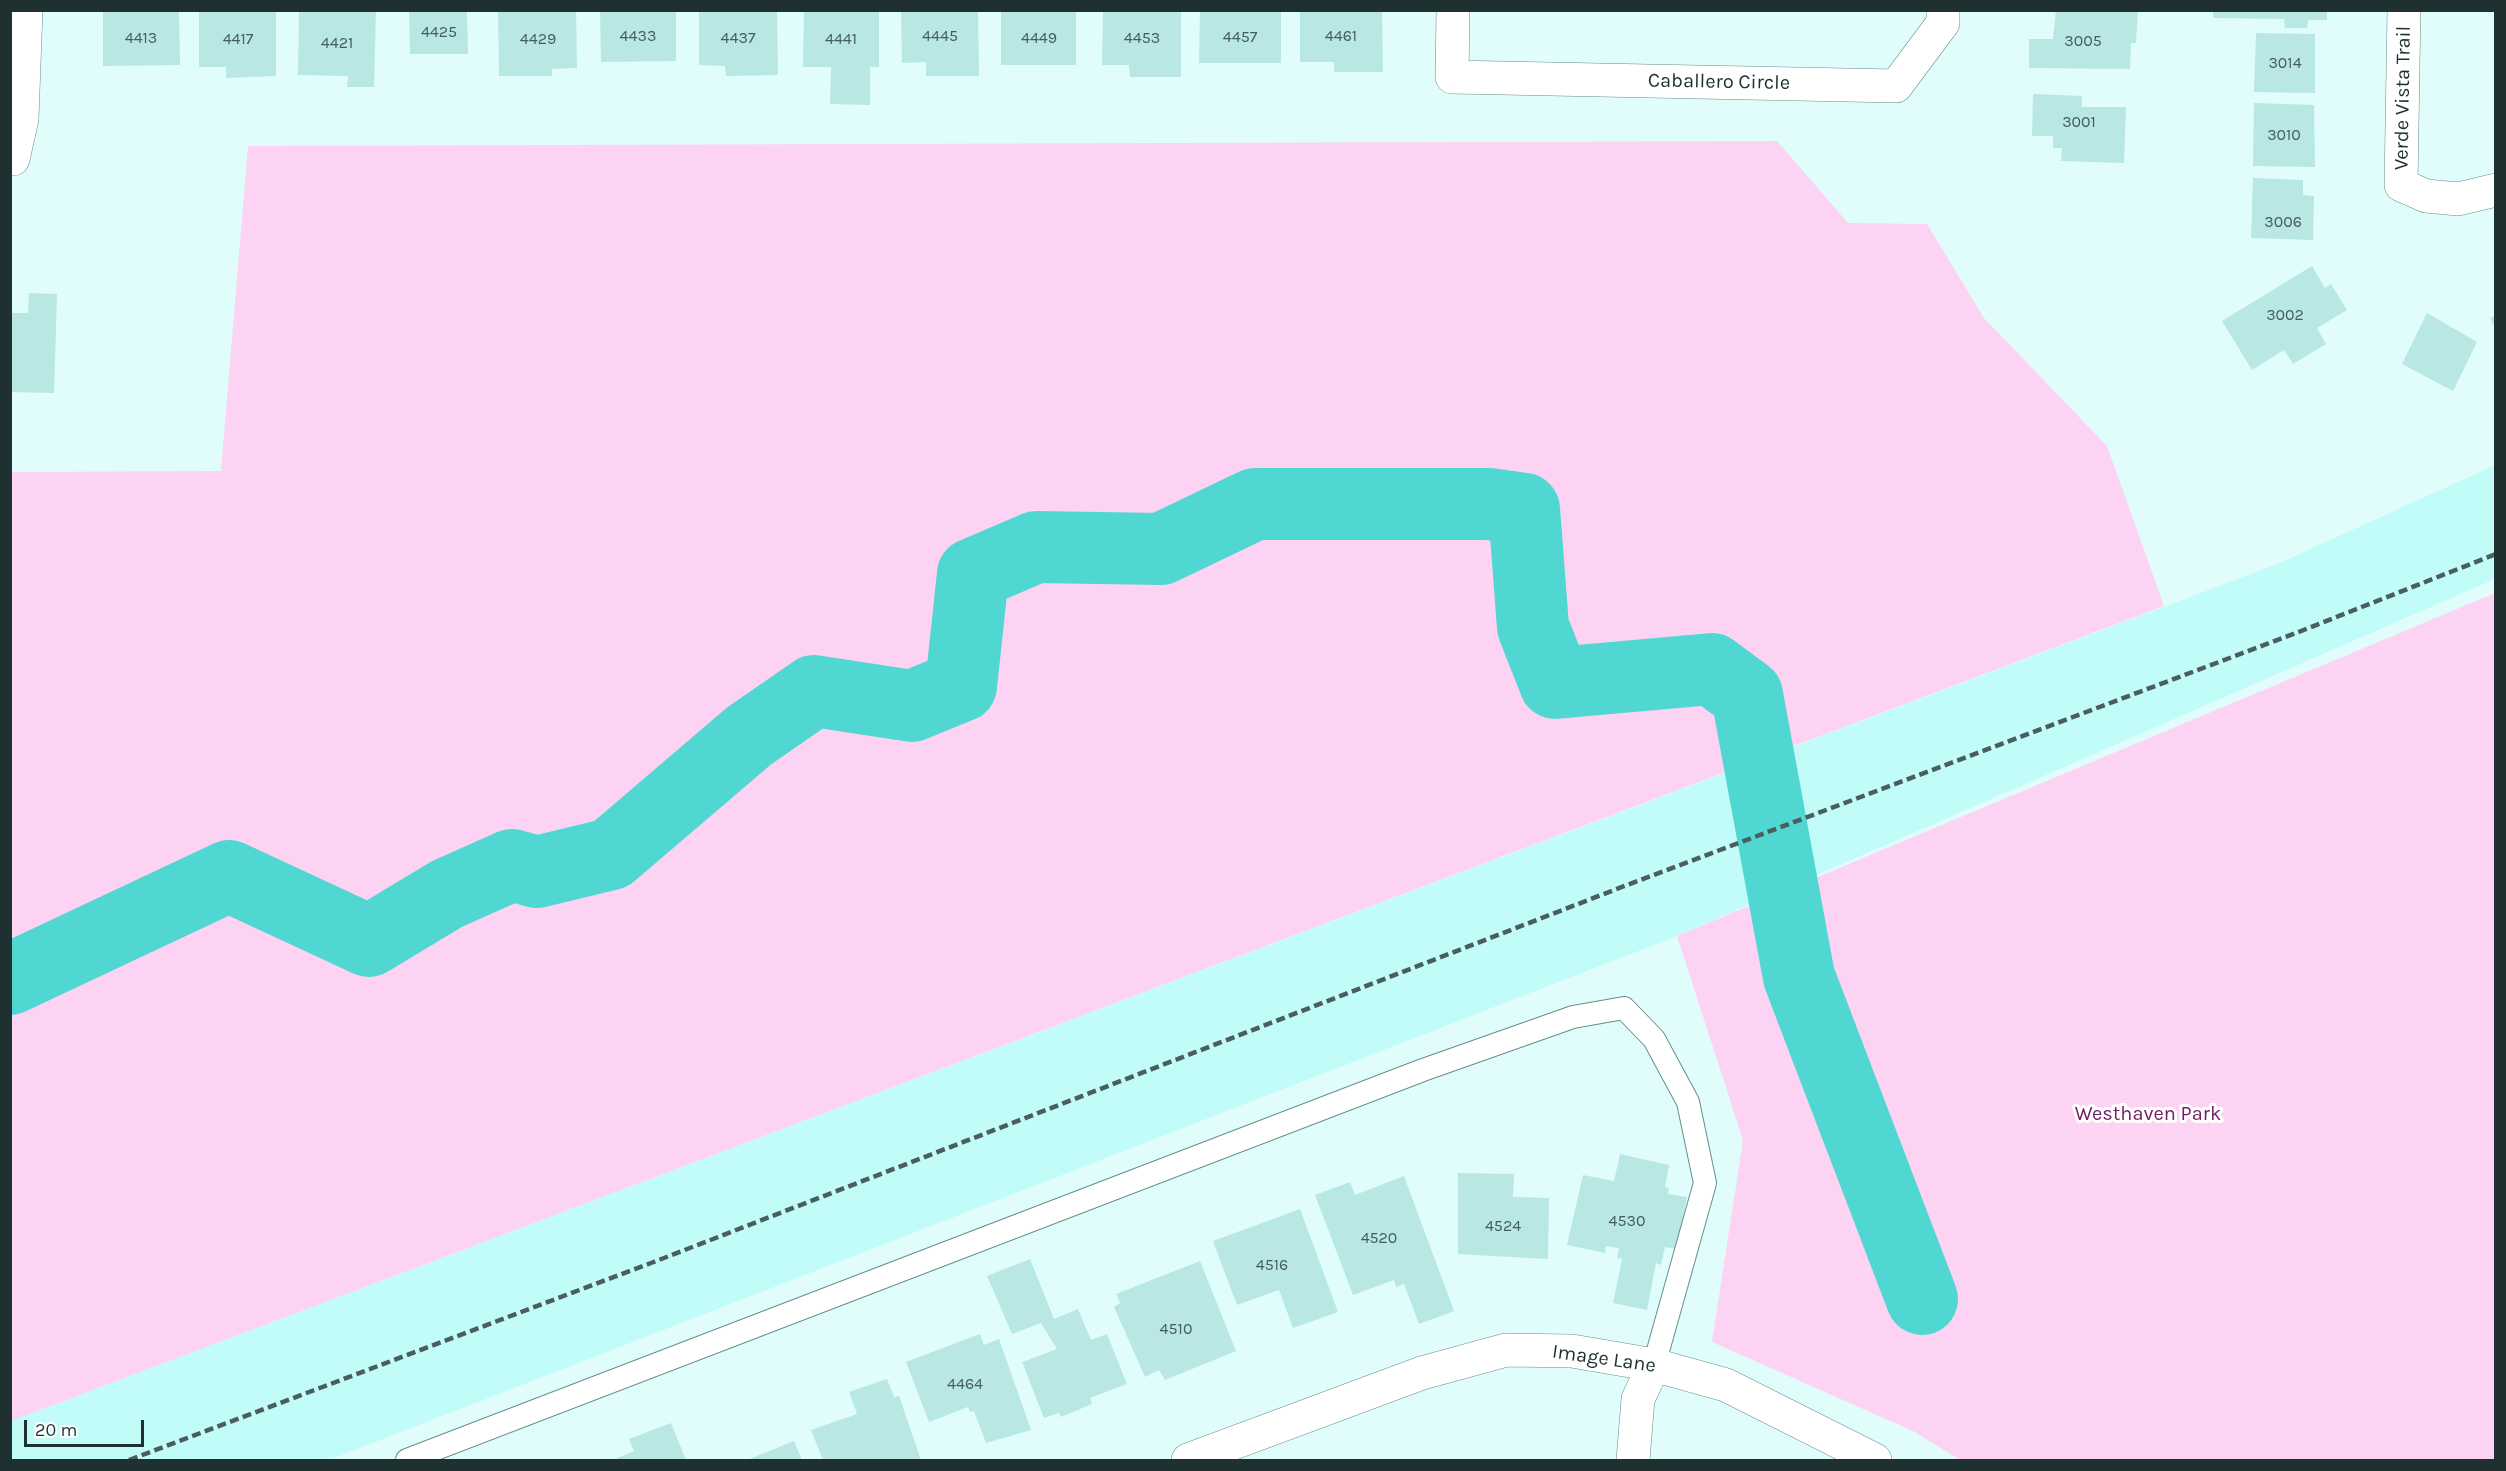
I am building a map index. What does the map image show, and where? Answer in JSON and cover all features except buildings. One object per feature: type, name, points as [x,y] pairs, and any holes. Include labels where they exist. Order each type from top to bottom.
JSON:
[{"type":"street","points":[[10,159],[14,159],[22,119],[26,10]]},
{"type":"street","name":"Caballero Circle","points":[[1453,10],[1452,77],[1896,86],[1943,22],[1943,10]]},
{"type":"street","name":"Verde Vista Trail","points":[[2404,10],[2402,185],[2426,196],[2458,200],[2496,190]]},
{"type":"street","name":"Image Lane","points":[[1188,1461],[1422,1373],[1506,1350],[1572,1351],[1654,1365],[1726,1385],[1875,1461]]},
{"type":"street","points":[[1633,1461],[1638,1399],[1654,1365]]},
{"type":"lane","points":[[406,1461],[1423,1070],[1572,1017],[1624,1008],[1654,1039],[1688,1102],[1705,1183],[1654,1365]]},
{"type":"shaded area","points":[[2495,465],[2495,579],[1677,936],[329,1460],[11,1460],[11,1421],[2277,564]]},
{"type":"green space","points":[[1777,141],[1848,223],[1927,224],[1984,318],[2107,446],[2164,606],[11,1421],[11,472],[221,471],[248,146]]},
{"type":"green space","name":"Westhaven Park","points":[[2495,593],[2495,1460],[1960,1460],[1915,1432],[1712,1342],[1743,1140],[1677,936]]},
{"type":"waterway","points":[[10,979],[229,876],[369,941],[447,894],[512,865],[537,872],[611,854],[749,736],[814,691],[912,706],[961,686],[973,574],[1036,547],[1161,549],[1255,504],[1489,504],[1524,509],[1533,627],[1555,683],[1712,669],[1747,695],[1799,977],[1922,1299]]},
{"type":"railway","points":[[129,1460],[651,1263],[1627,885],[2296,633],[2496,554]]}]
